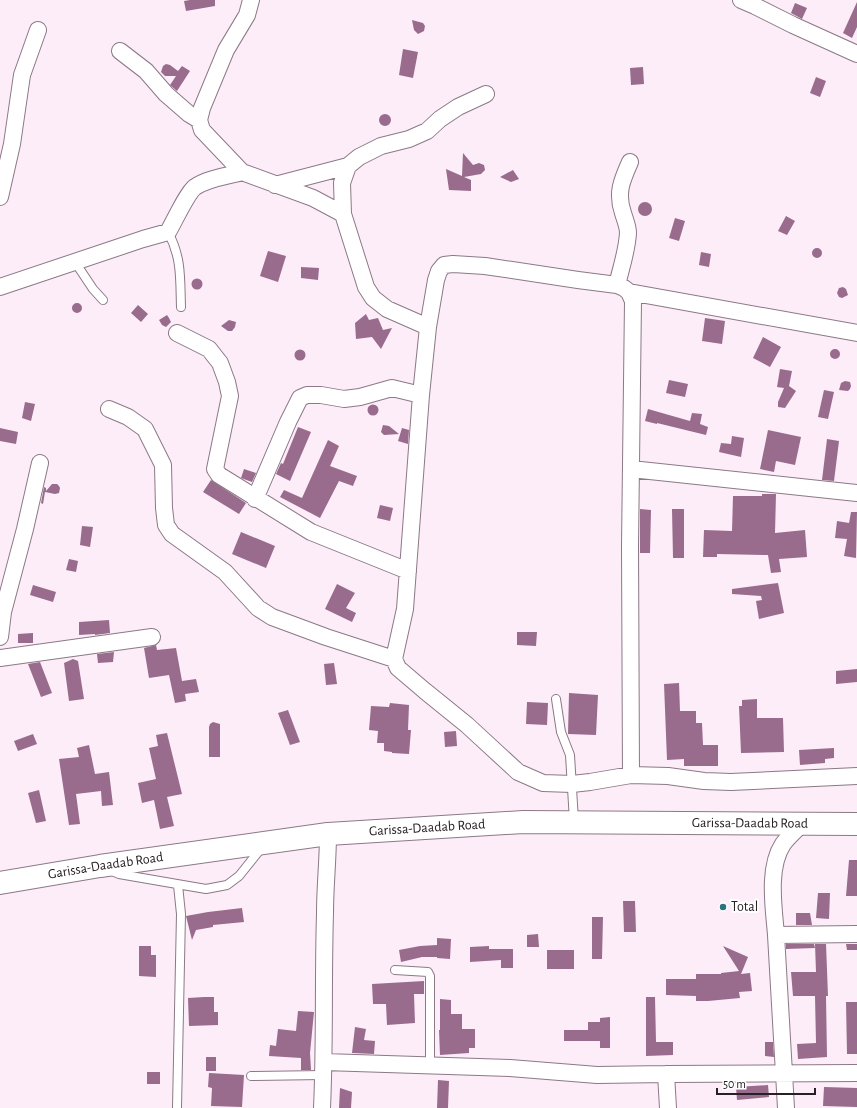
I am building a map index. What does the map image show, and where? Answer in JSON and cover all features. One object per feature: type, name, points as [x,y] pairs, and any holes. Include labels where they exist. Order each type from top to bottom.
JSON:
[{"type":"highway","name":"Garissa-Daadab Road","points":[[0,883],[100,866],[328,834],[523,822],[574,821],[857,824]]},
{"type":"street","points":[[252,0],[247,15],[226,50],[202,108],[199,120],[202,130],[242,172],[313,198],[343,214]]},
{"type":"street","points":[[741,0],[857,54]]},
{"type":"street","points":[[0,197],[12,144],[22,75],[38,30]]},
{"type":"street","points":[[120,51],[146,71],[166,94],[189,114],[199,120]]},
{"type":"street","points":[[275,185],[348,166],[359,157],[381,146],[409,139],[427,131],[440,119],[458,107],[486,94]]},
{"type":"street","points":[[630,162],[621,183],[620,198],[628,233],[623,288],[633,301],[630,570],[631,775]]},
{"type":"street","points":[[348,166],[342,183],[343,214],[366,287],[374,298],[387,310],[428,327]]},
{"type":"street","points":[[0,287],[168,232],[194,187],[207,181],[242,172]]},
{"type":"street","points":[[857,333],[578,280],[485,266],[453,264],[444,265],[436,280],[428,327],[421,395],[405,609],[394,659],[398,668],[467,724],[518,772],[543,782],[572,784],[631,775],[668,776],[704,781],[731,782],[857,776]]},
{"type":"street","points":[[177,333],[209,349],[220,363],[227,382],[230,396],[214,468],[219,475],[311,532],[408,571]]},
{"type":"street","points":[[256,499],[288,422],[300,398],[307,395],[321,395],[344,399],[360,397],[392,388],[421,395]]},
{"type":"street","points":[[109,409],[128,417],[145,429],[164,464],[164,508],[166,525],[172,534],[225,572],[258,608],[272,617],[326,637],[394,659]]},
{"type":"street","points":[[0,637],[3,612],[25,529],[40,463]]},
{"type":"street","points":[[631,469],[857,493]]},
{"type":"street","points":[[0,658],[152,637]]},
{"type":"street","points":[[786,1108],[772,886],[775,862],[782,845],[802,824]]},
{"type":"street","points":[[322,1108],[324,1069],[325,912],[328,870],[328,834]]},
{"type":"street","points":[[776,935],[857,934]]},
{"type":"street","points":[[324,1069],[430,1065],[510,1068],[597,1075],[857,1073]]},
{"type":"street","points":[[666,1074],[668,1108]]},
{"type":"lane","points":[[168,232],[175,245],[179,262],[181,307]]},
{"type":"lane","points":[[75,262],[93,289],[103,300]]},
{"type":"lane","points":[[556,699],[561,732],[570,755],[574,821]]},
{"type":"lane","points":[[100,866],[119,874],[206,889],[227,885],[239,876],[266,842]]},
{"type":"lane","points":[[176,1108],[181,921],[178,885]]},
{"type":"lane","points":[[396,970],[423,971],[428,972],[430,976],[430,1065]]},
{"type":"lane","points":[[251,1076],[324,1069]]},
{"type":"building","points":[[215,0],[215,6],[186,11],[184,1]]},
{"type":"building","points":[[857,2],[857,27],[852,38],[843,33]]},
{"type":"building","points":[[795,3],[807,8],[802,19],[791,13]]},
{"type":"building","points":[[412,20],[423,23],[425,26],[424,31],[418,34],[414,30]]},
{"type":"building","points":[[403,49],[418,52],[413,78],[399,75]]},
{"type":"building","points":[[166,64],[178,71],[182,66],[190,71],[177,91],[170,85],[176,76],[165,76],[161,72],[163,66]]},
{"type":"building","points":[[643,67],[644,84],[631,85],[630,68]]},
{"type":"building","points":[[816,77],[826,81],[820,97],[810,93]]},
{"type":"building","points":[[383,114],[387,114],[391,120],[387,126],[383,126],[379,122],[379,118]]},
{"type":"building","points":[[463,153],[473,165],[479,163],[484,165],[485,170],[481,174],[464,177],[471,180],[471,191],[449,190],[446,169],[462,176]]},
{"type":"building","points":[[513,170],[519,179],[511,182],[500,177]]},
{"type":"building","points":[[645,202],[650,204],[652,209],[650,214],[645,216],[640,214],[638,209],[640,204]]},
{"type":"building","points":[[786,216],[795,221],[787,235],[778,231]]},
{"type":"building","points":[[675,218],[685,221],[679,241],[669,238]]},
{"type":"building","points":[[815,248],[819,248],[821,249],[821,257],[815,258],[812,255],[812,251]]},
{"type":"building","points":[[268,251],[286,256],[278,282],[260,276]]},
{"type":"building","points":[[701,252],[711,254],[709,267],[699,265]]},
{"type":"building","points":[[301,267],[319,268],[318,280],[301,278]]},
{"type":"building","points":[[195,279],[199,279],[201,280],[201,288],[195,289],[192,286],[192,282]]},
{"type":"building","points":[[843,287],[846,289],[848,295],[842,298],[839,297],[837,293],[839,288]]},
{"type":"building","points":[[75,303],[79,303],[81,304],[81,312],[75,313],[72,310],[72,306]]},
{"type":"building","points":[[138,305],[148,314],[141,322],[131,313]]},
{"type":"building","points":[[366,314],[369,320],[378,318],[383,330],[392,328],[381,349],[372,337],[356,339],[355,323]]},
{"type":"building","points":[[167,315],[171,322],[166,327],[162,325],[159,320]]},
{"type":"building","points":[[705,318],[725,321],[722,344],[702,341]]},
{"type":"building","points":[[229,320],[236,322],[232,331],[228,331],[221,326]]},
{"type":"building","points":[[763,337],[781,347],[770,367],[753,358]]},
{"type":"building","points":[[833,349],[837,349],[839,350],[839,358],[833,359],[830,356],[830,352]]},
{"type":"building","points":[[298,350],[302,350],[304,351],[304,359],[298,360],[295,357],[295,353]]},
{"type":"building","points":[[780,369],[792,371],[789,386],[796,391],[785,408],[778,407],[778,402],[784,388],[777,387]]},
{"type":"building","points":[[669,380],[688,384],[685,397],[666,393]]},
{"type":"building","points":[[845,381],[850,382],[850,389],[848,391],[839,390],[841,383]]},
{"type":"building","points":[[824,390],[834,392],[828,419],[818,417]]},
{"type":"building","points":[[25,402],[35,404],[31,421],[22,418]]},
{"type":"building","points":[[371,405],[375,405],[377,406],[377,414],[371,415],[368,412],[368,408]]},
{"type":"building","points":[[648,409],[690,421],[692,413],[702,414],[700,424],[708,427],[706,435],[645,421]]},
{"type":"building","points":[[383,425],[389,426],[399,434],[384,435],[381,432]]},
{"type":"building","points":[[298,427],[311,432],[290,481],[276,474],[281,463],[283,464]]},
{"type":"building","points":[[0,428],[18,432],[16,444],[0,441]]},
{"type":"building","points":[[402,428],[409,430],[408,444],[398,441]]},
{"type":"building","points":[[768,430],[801,437],[795,465],[776,461],[774,472],[760,469]]},
{"type":"building","points":[[732,436],[744,438],[741,457],[719,452],[721,443],[731,444]]},
{"type":"building","points":[[827,439],[839,441],[834,481],[822,480]]},
{"type":"building","points":[[328,440],[339,446],[330,466],[357,476],[353,486],[339,481],[320,518],[280,497],[284,490],[302,498]]},
{"type":"building","points":[[244,469],[256,473],[252,482],[241,478]]},
{"type":"building","points":[[211,480],[246,503],[239,514],[203,492]]},
{"type":"building","points":[[52,484],[57,484],[59,486],[59,493],[55,494],[45,492],[43,504],[41,503],[44,487],[46,488],[46,491]]},
{"type":"building","points":[[762,494],[776,494],[775,533],[805,530],[807,557],[779,559],[781,572],[771,573],[768,555],[717,554],[717,557],[703,557],[704,530],[732,531],[733,496],[762,496]]},
{"type":"building","points":[[380,505],[393,508],[390,521],[377,518]]},
{"type":"building","points":[[640,509],[651,510],[650,553],[640,553]]},
{"type":"building","points":[[672,509],[684,509],[684,558],[673,558]]},
{"type":"building","points":[[851,512],[857,512],[856,558],[844,556],[847,539],[835,538],[837,521],[849,523]]},
{"type":"building","points":[[82,526],[93,527],[90,547],[80,545]]},
{"type":"building","points":[[241,532],[275,546],[266,568],[232,554]]},
{"type":"building","points":[[69,559],[78,561],[76,572],[66,570]]},
{"type":"building","points":[[778,583],[784,613],[759,619],[756,601],[762,600],[761,596],[732,594],[732,589]]},
{"type":"building","points":[[337,584],[355,593],[346,608],[356,613],[352,622],[325,609]]},
{"type":"building","points":[[33,585],[56,592],[53,602],[30,595]]},
{"type":"building","points":[[109,620],[110,633],[79,635],[79,622]]},
{"type":"building","points":[[517,632],[537,632],[536,646],[517,645]]},
{"type":"building","points":[[33,633],[33,643],[18,643],[18,634]]},
{"type":"building","points":[[156,645],[157,650],[176,648],[182,681],[196,679],[199,692],[185,694],[186,701],[175,703],[169,675],[149,678],[144,648]]},
{"type":"building","points":[[114,652],[113,662],[98,663],[97,654]]},
{"type":"building","points":[[73,659],[78,661],[84,699],[69,701],[64,663]]},
{"type":"building","points":[[40,662],[52,693],[41,697],[28,664]]},
{"type":"building","points":[[334,663],[337,684],[326,685],[324,664]]},
{"type":"building","points":[[857,669],[857,682],[836,684],[836,671]]},
{"type":"building","points":[[679,683],[680,711],[696,711],[696,723],[702,723],[703,745],[718,745],[718,766],[684,766],[684,759],[667,760],[664,684]]},
{"type":"building","points":[[569,693],[598,695],[596,735],[568,734]]},
{"type":"building","points":[[757,699],[757,718],[783,718],[784,752],[741,753],[739,706],[742,706],[742,700]]},
{"type":"building","points":[[527,702],[548,703],[547,725],[526,724]]},
{"type":"building","points":[[390,703],[409,705],[408,730],[411,730],[409,754],[384,751],[384,743],[377,743],[378,731],[369,730],[371,706],[389,707]]},
{"type":"building","points":[[288,710],[300,742],[290,745],[278,713]]},
{"type":"building","points":[[213,722],[220,724],[220,757],[209,757],[209,727]]},
{"type":"building","points":[[456,731],[457,746],[445,747],[444,732]]},
{"type":"building","points":[[167,733],[182,794],[167,797],[174,826],[160,829],[154,800],[142,803],[138,783],[156,779],[149,748],[158,746],[156,735]]},
{"type":"building","points":[[33,734],[37,744],[18,751],[14,741]]},
{"type":"building","points":[[89,745],[95,774],[109,772],[113,805],[102,806],[101,791],[76,794],[80,824],[69,825],[59,759],[79,757],[77,748]]},
{"type":"building","points":[[834,748],[834,758],[825,759],[825,763],[800,765],[799,750]]},
{"type":"building","points":[[39,790],[46,821],[36,823],[28,793]]},
{"type":"building","points":[[849,860],[857,860],[857,896],[846,896]]},
{"type":"building","points":[[818,893],[830,893],[829,919],[816,918]]},
{"type":"building","points":[[623,901],[635,901],[636,932],[624,932]]},
{"type":"building","points":[[242,908],[244,922],[213,925],[213,927],[196,930],[192,940],[186,916]]},
{"type":"building","points":[[796,913],[810,913],[812,925],[796,925]]},
{"type":"building","points":[[592,917],[603,917],[602,959],[592,959]]},
{"type":"building","points":[[538,934],[539,947],[527,947],[527,935]]},
{"type":"building","points":[[437,938],[451,939],[450,959],[422,957],[401,962],[399,950],[420,946],[437,945]]},
{"type":"building","points":[[786,944],[814,944],[815,948],[786,949]]},
{"type":"building","points":[[815,944],[826,944],[828,996],[826,996],[827,1057],[798,1059],[797,1044],[816,1043],[815,996],[793,996],[791,972],[816,972]]},
{"type":"building","points":[[846,944],[857,944],[857,950],[847,950]]},
{"type":"building","points":[[139,946],[151,946],[151,955],[156,955],[156,977],[139,976]]},
{"type":"building","points":[[489,946],[489,949],[513,949],[513,968],[501,968],[501,960],[470,962],[470,947]]},
{"type":"building","points":[[723,946],[748,957],[741,974],[750,973],[752,991],[739,992],[740,998],[708,1001],[696,1001],[696,996],[666,995],[666,979],[696,979],[696,974],[721,974],[739,971]]},
{"type":"building","points":[[547,950],[574,950],[574,969],[547,969]]},
{"type":"building","points":[[424,981],[424,994],[414,994],[415,1023],[387,1025],[386,1004],[373,1004],[372,984]]},
{"type":"building","points":[[214,997],[214,1012],[218,1012],[218,1025],[189,1026],[188,998]]},
{"type":"building","points":[[646,997],[655,997],[656,1042],[673,1042],[673,1055],[646,1056]]},
{"type":"building","points":[[440,999],[451,1000],[451,1014],[462,1014],[462,1029],[475,1029],[475,1048],[469,1048],[469,1053],[440,1055]]},
{"type":"building","points":[[846,1002],[857,1002],[857,1054],[847,1054]]},
{"type":"building","points":[[298,1011],[314,1012],[310,1053],[311,1070],[301,1070],[301,1058],[269,1056],[270,1045],[276,1046],[278,1029],[296,1031]]},
{"type":"building","points":[[610,1017],[610,1048],[600,1048],[600,1041],[564,1041],[564,1030],[588,1030],[588,1022],[600,1022],[600,1018]]},
{"type":"building","points":[[355,1027],[366,1029],[364,1040],[375,1041],[374,1054],[352,1053]]},
{"type":"building","points":[[765,1042],[773,1042],[774,1057],[765,1056]]},
{"type":"building","points":[[206,1057],[216,1057],[216,1071],[206,1071]]},
{"type":"building","points":[[147,1072],[160,1072],[160,1084],[147,1084]]},
{"type":"building","points":[[209,1073],[244,1075],[242,1107],[211,1106],[212,1088],[208,1087]]},
{"type":"building","points":[[438,1080],[449,1081],[448,1108],[437,1108]]},
{"type":"building","points":[[768,1085],[769,1097],[737,1100],[736,1087]]},
{"type":"building","points":[[824,1087],[857,1088],[857,1107],[823,1106]]},
{"type":"building","points":[[340,1088],[352,1092],[351,1108],[339,1108]]},
{"type":"place","name":"Total","points":[[723,907]]}]
